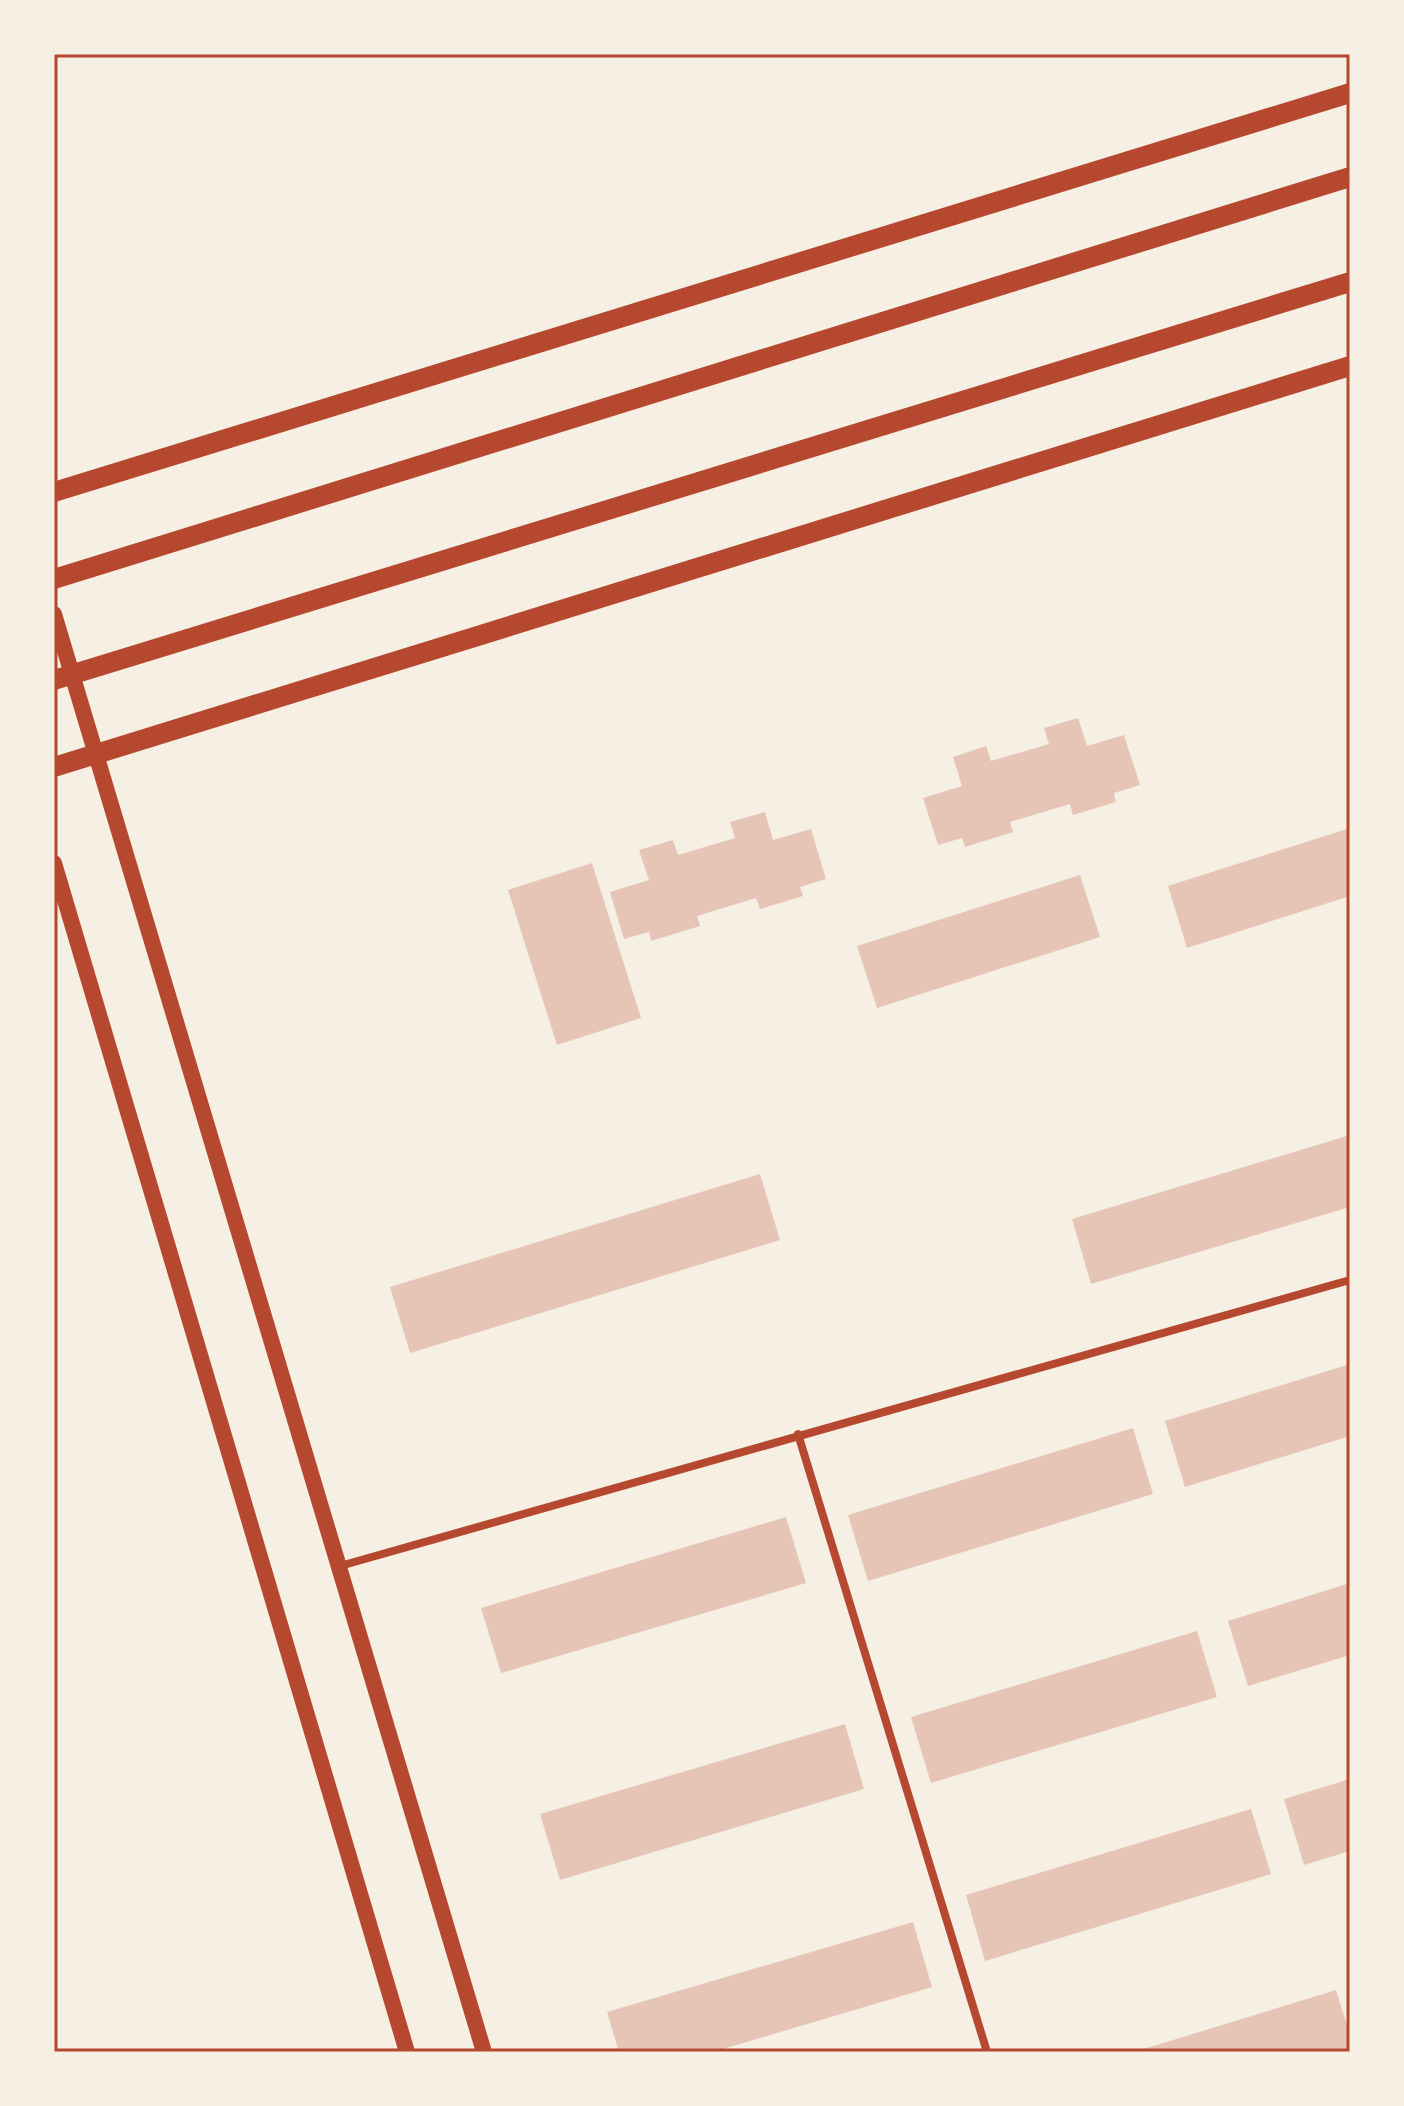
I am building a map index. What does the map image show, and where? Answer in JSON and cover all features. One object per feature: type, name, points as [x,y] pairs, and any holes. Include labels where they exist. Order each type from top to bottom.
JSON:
[{"type":"main road","points":[[54,492],[1350,93]]},
{"type":"main road","points":[[54,579],[1350,177]]},
{"type":"main road","points":[[64,677],[1350,282]]},
{"type":"main road","points":[[54,767],[1350,366]]},
{"type":"main road","points":[[54,614],[64,677],[97,754],[484,2052]]},
{"type":"main road","points":[[54,863],[407,2052]]},
{"type":"street","points":[[340,1566],[601,1495],[798,1434],[1350,1280]]},
{"type":"street","points":[[798,1434],[987,2052]]},
{"type":"building","points":[[1078,718],[1087,746],[1124,735],[1140,785],[1114,793],[1116,802],[1073,815],[1070,804],[1010,822],[1013,832],[965,847],[962,838],[938,845],[923,798],[962,786],[953,757],[986,746],[991,761],[1049,744],[1044,728]]},
{"type":"building","points":[[765,812],[773,840],[811,829],[826,879],[800,887],[803,896],[760,909],[756,898],[697,916],[700,926],[651,941],[649,932],[624,939],[610,892],[649,880],[639,850],[673,840],[678,855],[735,838],[730,822]]},
{"type":"building","points":[[1350,828],[1350,896],[1187,948],[1168,886]]},
{"type":"building","points":[[592,863],[641,1018],[557,1045],[508,890]]},
{"type":"building","points":[[1080,875],[1100,937],[877,1008],[857,946]]},
{"type":"building","points":[[1350,1135],[1350,1207],[1091,1284],[1072,1219]]},
{"type":"building","points":[[760,1174],[780,1240],[410,1353],[390,1287]]},
{"type":"building","points":[[1350,1364],[1350,1436],[1185,1487],[1165,1421]]},
{"type":"building","points":[[1133,1428],[1153,1494],[868,1581],[848,1515]]},
{"type":"building","points":[[786,1517],[806,1583],[501,1673],[481,1608]]},
{"type":"building","points":[[1350,1583],[1350,1655],[1248,1686],[1228,1621]]},
{"type":"building","points":[[1197,1631],[1217,1697],[931,1783],[911,1717]]},
{"type":"building","points":[[845,1724],[864,1789],[560,1880],[540,1814]]},
{"type":"building","points":[[1350,1779],[1350,1851],[1304,1865],[1284,1799]]},
{"type":"building","points":[[1251,1809],[1271,1874],[985,1961],[966,1895]]},
{"type":"building","points":[[913,1922],[932,1987],[713,2052],[619,2052],[607,2012]]},
{"type":"building","points":[[1336,1990],[1350,2035],[1350,2052],[1134,2052]]}]
